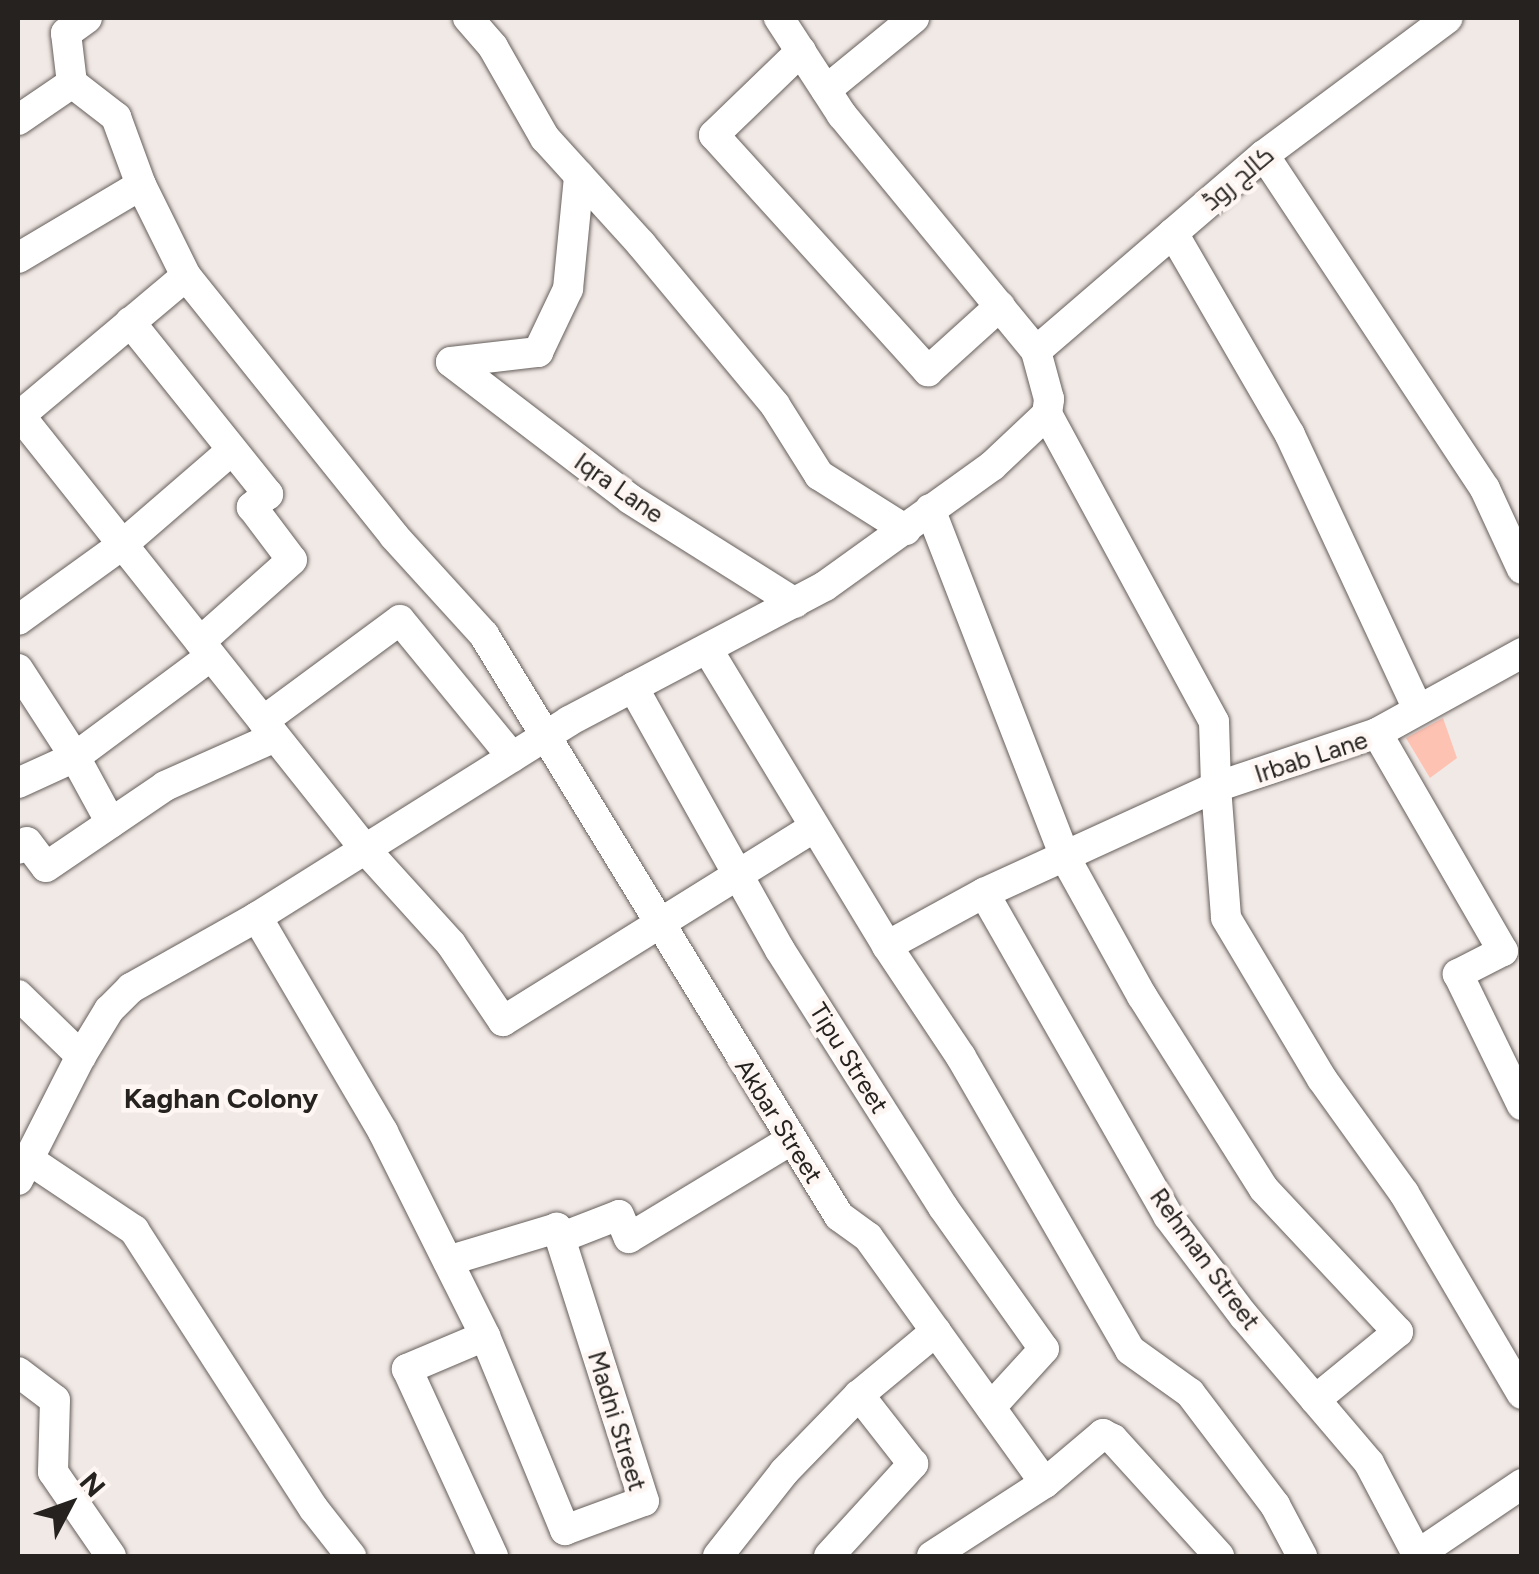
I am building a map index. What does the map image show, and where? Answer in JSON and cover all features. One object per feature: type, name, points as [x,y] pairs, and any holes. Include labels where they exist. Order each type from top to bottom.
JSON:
[{"type":"street","points":[[18,120],[72,84],[66,32],[88,18]]},
{"type":"street","points":[[468,18],[493,46],[545,138],[776,405],[819,476],[906,530]]},
{"type":"street","points":[[351,1556],[314,1509],[134,1230],[23,1169],[80,1056],[119,998],[546,735],[795,603],[906,530],[992,466],[1047,414],[1050,399],[1036,351],[826,90],[779,18]]},
{"type":"street","points":[[826,90],[914,18]]},
{"type":"street","name":"کالج روڈ","points":[[1036,351],[1264,155],[1448,18]]},
{"type":"street","points":[[801,51],[714,135],[928,371],[1000,306]]},
{"type":"street","name":"Akbar Street","points":[[72,84],[116,117],[141,185],[186,276],[394,536],[484,635],[839,1216],[868,1237],[1045,1483]]},
{"type":"street","points":[[1264,155],[1485,490],[1522,570]]},
{"type":"street","name":"Iqra Lane","points":[[580,176],[568,289],[538,352],[451,362],[630,499],[795,603]]},
{"type":"street","points":[[18,258],[141,185]]},
{"type":"street","points":[[1173,233],[1290,435],[1418,710]]},
{"type":"street","points":[[186,276],[18,415],[365,850],[451,944],[503,1021],[815,827]]},
{"type":"street","points":[[18,783],[75,757],[205,649],[292,560],[252,507],[268,494],[130,322]]},
{"type":"street","name":"Irbab Lane","points":[[1047,414],[1214,722],[1216,787],[1376,733],[1504,951],[1458,974],[1522,1105]]},
{"type":"street","points":[[18,620],[122,545],[232,450]]},
{"type":"street","points":[[930,509],[1066,859],[1142,996],[1264,1189],[1398,1332],[1315,1400]]},
{"type":"street","points":[[18,849],[27,842],[46,867],[165,786],[269,729],[400,620],[512,756]]},
{"type":"street","points":[[708,650],[887,946],[960,1057],[1130,1350],[1190,1393],[1275,1505],[1302,1556]]},
{"type":"street","points":[[1376,733],[1522,653]]},
{"type":"street","points":[[18,669],[75,757],[111,824]]},
{"type":"street","name":"Tipu Street","points":[[634,687],[780,950],[942,1207],[1044,1349],[991,1407]]},
{"type":"street","points":[[887,946],[984,893],[1066,859],[1216,787],[1226,918],[1322,1080],[1404,1193],[1522,1394]]},
{"type":"street","name":"Rehman Street","points":[[984,893],[1168,1216],[1369,1463],[1418,1556]]},
{"type":"street","name":"Madni Street","points":[[256,916],[384,1132],[485,1336],[565,1530],[644,1500],[560,1238]]},
{"type":"street","points":[[18,995],[80,1056]]},
{"type":"street","points":[[448,1261],[557,1228],[560,1238],[619,1216],[629,1238],[791,1140]]},
{"type":"street","points":[[718,1556],[784,1472],[858,1395],[936,1330]]},
{"type":"street","points":[[485,1336],[407,1369],[493,1556]]},
{"type":"street","points":[[18,1372],[55,1400],[53,1472],[112,1556]]},
{"type":"street","points":[[829,1556],[912,1464],[858,1395]]},
{"type":"street","points":[[932,1556],[1045,1483],[1103,1434],[1113,1439],[1219,1556]]},
{"type":"street","points":[[1418,1556],[1522,1484]]},
{"type":"building","points":[[1443,718],[1457,758],[1430,778],[1406,738]]},
{"type":"district","name":"Kaghan Colony","points":[[221,1098]]}]
